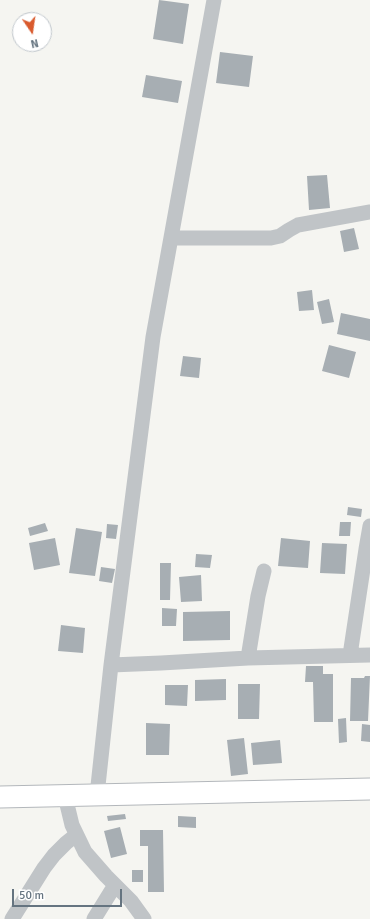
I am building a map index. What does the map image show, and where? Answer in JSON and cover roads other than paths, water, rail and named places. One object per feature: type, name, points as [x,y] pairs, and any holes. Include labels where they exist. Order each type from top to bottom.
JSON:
[{"type":"main road","points":[[0,797],[370,789]]},
{"type":"street","points":[[97,795],[111,664],[153,337],[214,0]]},
{"type":"street","points":[[171,238],[271,238],[280,236],[298,225],[370,212]]},
{"type":"street","points":[[350,655],[370,526]]},
{"type":"street","points":[[248,658],[258,596],[264,571]]},
{"type":"street","points":[[111,664],[160,664],[248,658],[370,655]]},
{"type":"street","points":[[65,796],[76,835],[85,852],[106,876],[132,901],[144,919]]},
{"type":"street","points":[[12,919],[44,868],[54,855],[76,835]]},
{"type":"street","points":[[94,919],[115,885]]}]
